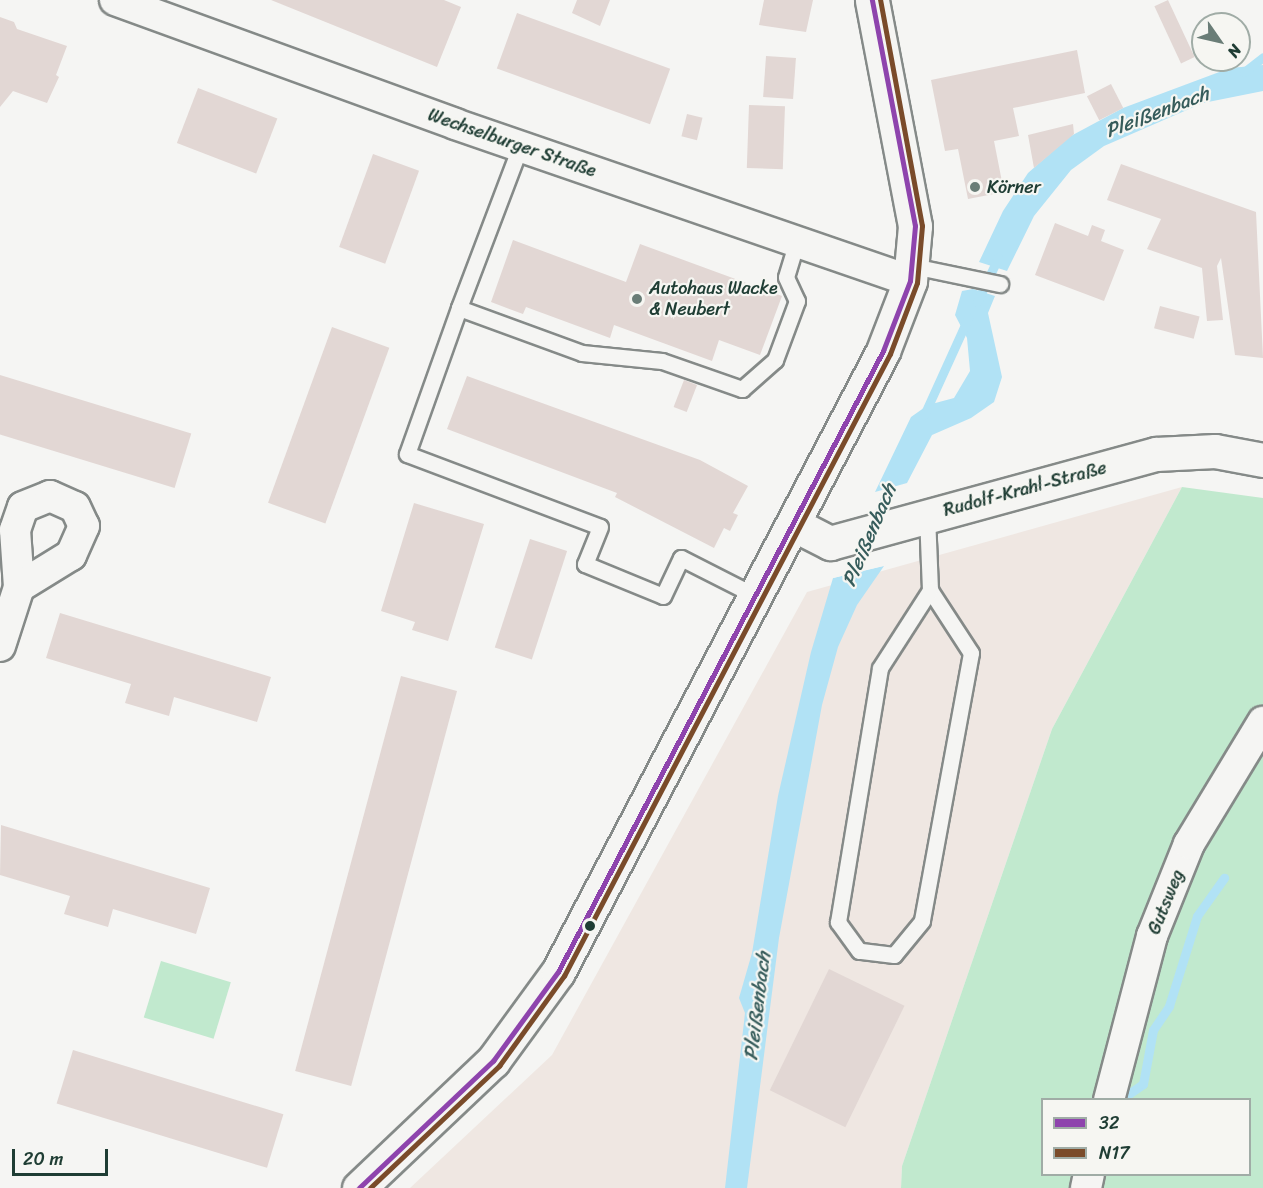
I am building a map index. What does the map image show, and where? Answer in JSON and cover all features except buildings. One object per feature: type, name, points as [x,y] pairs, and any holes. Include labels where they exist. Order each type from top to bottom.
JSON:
[{"type":"main road","points":[[359,1188],[493,1061],[540,1001],[602,895],[754,595],[883,351],[912,273],[915,226],[872,0]]},
{"type":"main road","name":"Rudolf-Krahl-Straße","points":[[793,524],[830,543],[1156,454],[1215,451],[1263,460]]},
{"type":"street","name":"Wechselburger Straße","points":[[115,0],[520,147],[797,242],[912,273]]},
{"type":"street","points":[[0,646],[19,587]]},
{"type":"street","name":"Gutsweg","points":[[1110,1098],[1156,926],[1189,844],[1263,722]]},
{"type":"lane","points":[[520,147],[407,454],[600,527],[585,564],[663,596],[681,558],[754,595]]},
{"type":"lane","points":[[459,308],[582,353],[662,361],[742,389],[775,360],[797,301],[786,277],[797,242]]},
{"type":"lane","points":[[912,273],[970,275],[1000,284]]},
{"type":"lane","points":[[919,518],[930,590],[971,653],[922,921],[894,955],[858,951],[838,922],[880,668],[930,590]]},
{"type":"shaded area","points":[[1182,487],[1052,729],[902,1166],[901,1188],[410,1188],[552,1055],[807,592]]},
{"type":"green space","points":[[1182,487],[1263,498],[1263,1188],[901,1188],[902,1166],[1052,729]]},
{"type":"green space","points":[[161,961],[231,982],[214,1039],[144,1017]]},
{"type":"water","points":[[1263,65],[1263,91],[1203,103],[1104,146],[1071,170],[1034,216],[1007,271],[979,262],[1003,211],[1028,173],[1069,137],[1123,108],[1219,72],[1251,72],[1251,66]]},
{"type":"water","points":[[973,289],[995,296],[988,313],[1002,377],[994,402],[971,418],[932,435],[907,483],[875,492],[911,417],[928,405],[954,398],[970,371],[967,338],[955,315],[962,291]]},
{"type":"water","points":[[884,566],[857,605],[838,647],[822,705],[779,938],[747,1188],[725,1188],[745,1013],[739,998],[752,953],[778,796],[811,652],[833,578]]},
{"type":"pier","points":[[884,563],[887,565],[829,579],[832,575]]},
{"type":"waterway","points":[[1251,66],[1263,57]]},
{"type":"waterway","name":"Pleißenbach","points":[[977,302],[998,258]]},
{"type":"waterway","points":[[924,415],[968,318]]},
{"type":"waterway","name":"Pleißenbach","points":[[874,524],[893,479]]},
{"type":"waterway","name":"Pleißenbach","points":[[849,582],[866,542]]},
{"type":"waterway","points":[[1123,1098],[1143,1084],[1153,1030],[1169,1006],[1197,916],[1224,878]]},
{"type":"transit line","name":"32","points":[[359,1188],[493,1061],[558,972],[883,351],[910,281],[915,226],[872,0]]},
{"type":"transit line","name":"N17","points":[[370,1188],[499,1066],[564,976],[890,354],[917,283],[922,226],[880,0]]},
{"type":"place","name":"Körner","points":[[975,187]]},
{"type":"place","name":"Autohaus Wacke & Neubert","points":[[637,299]]}]
